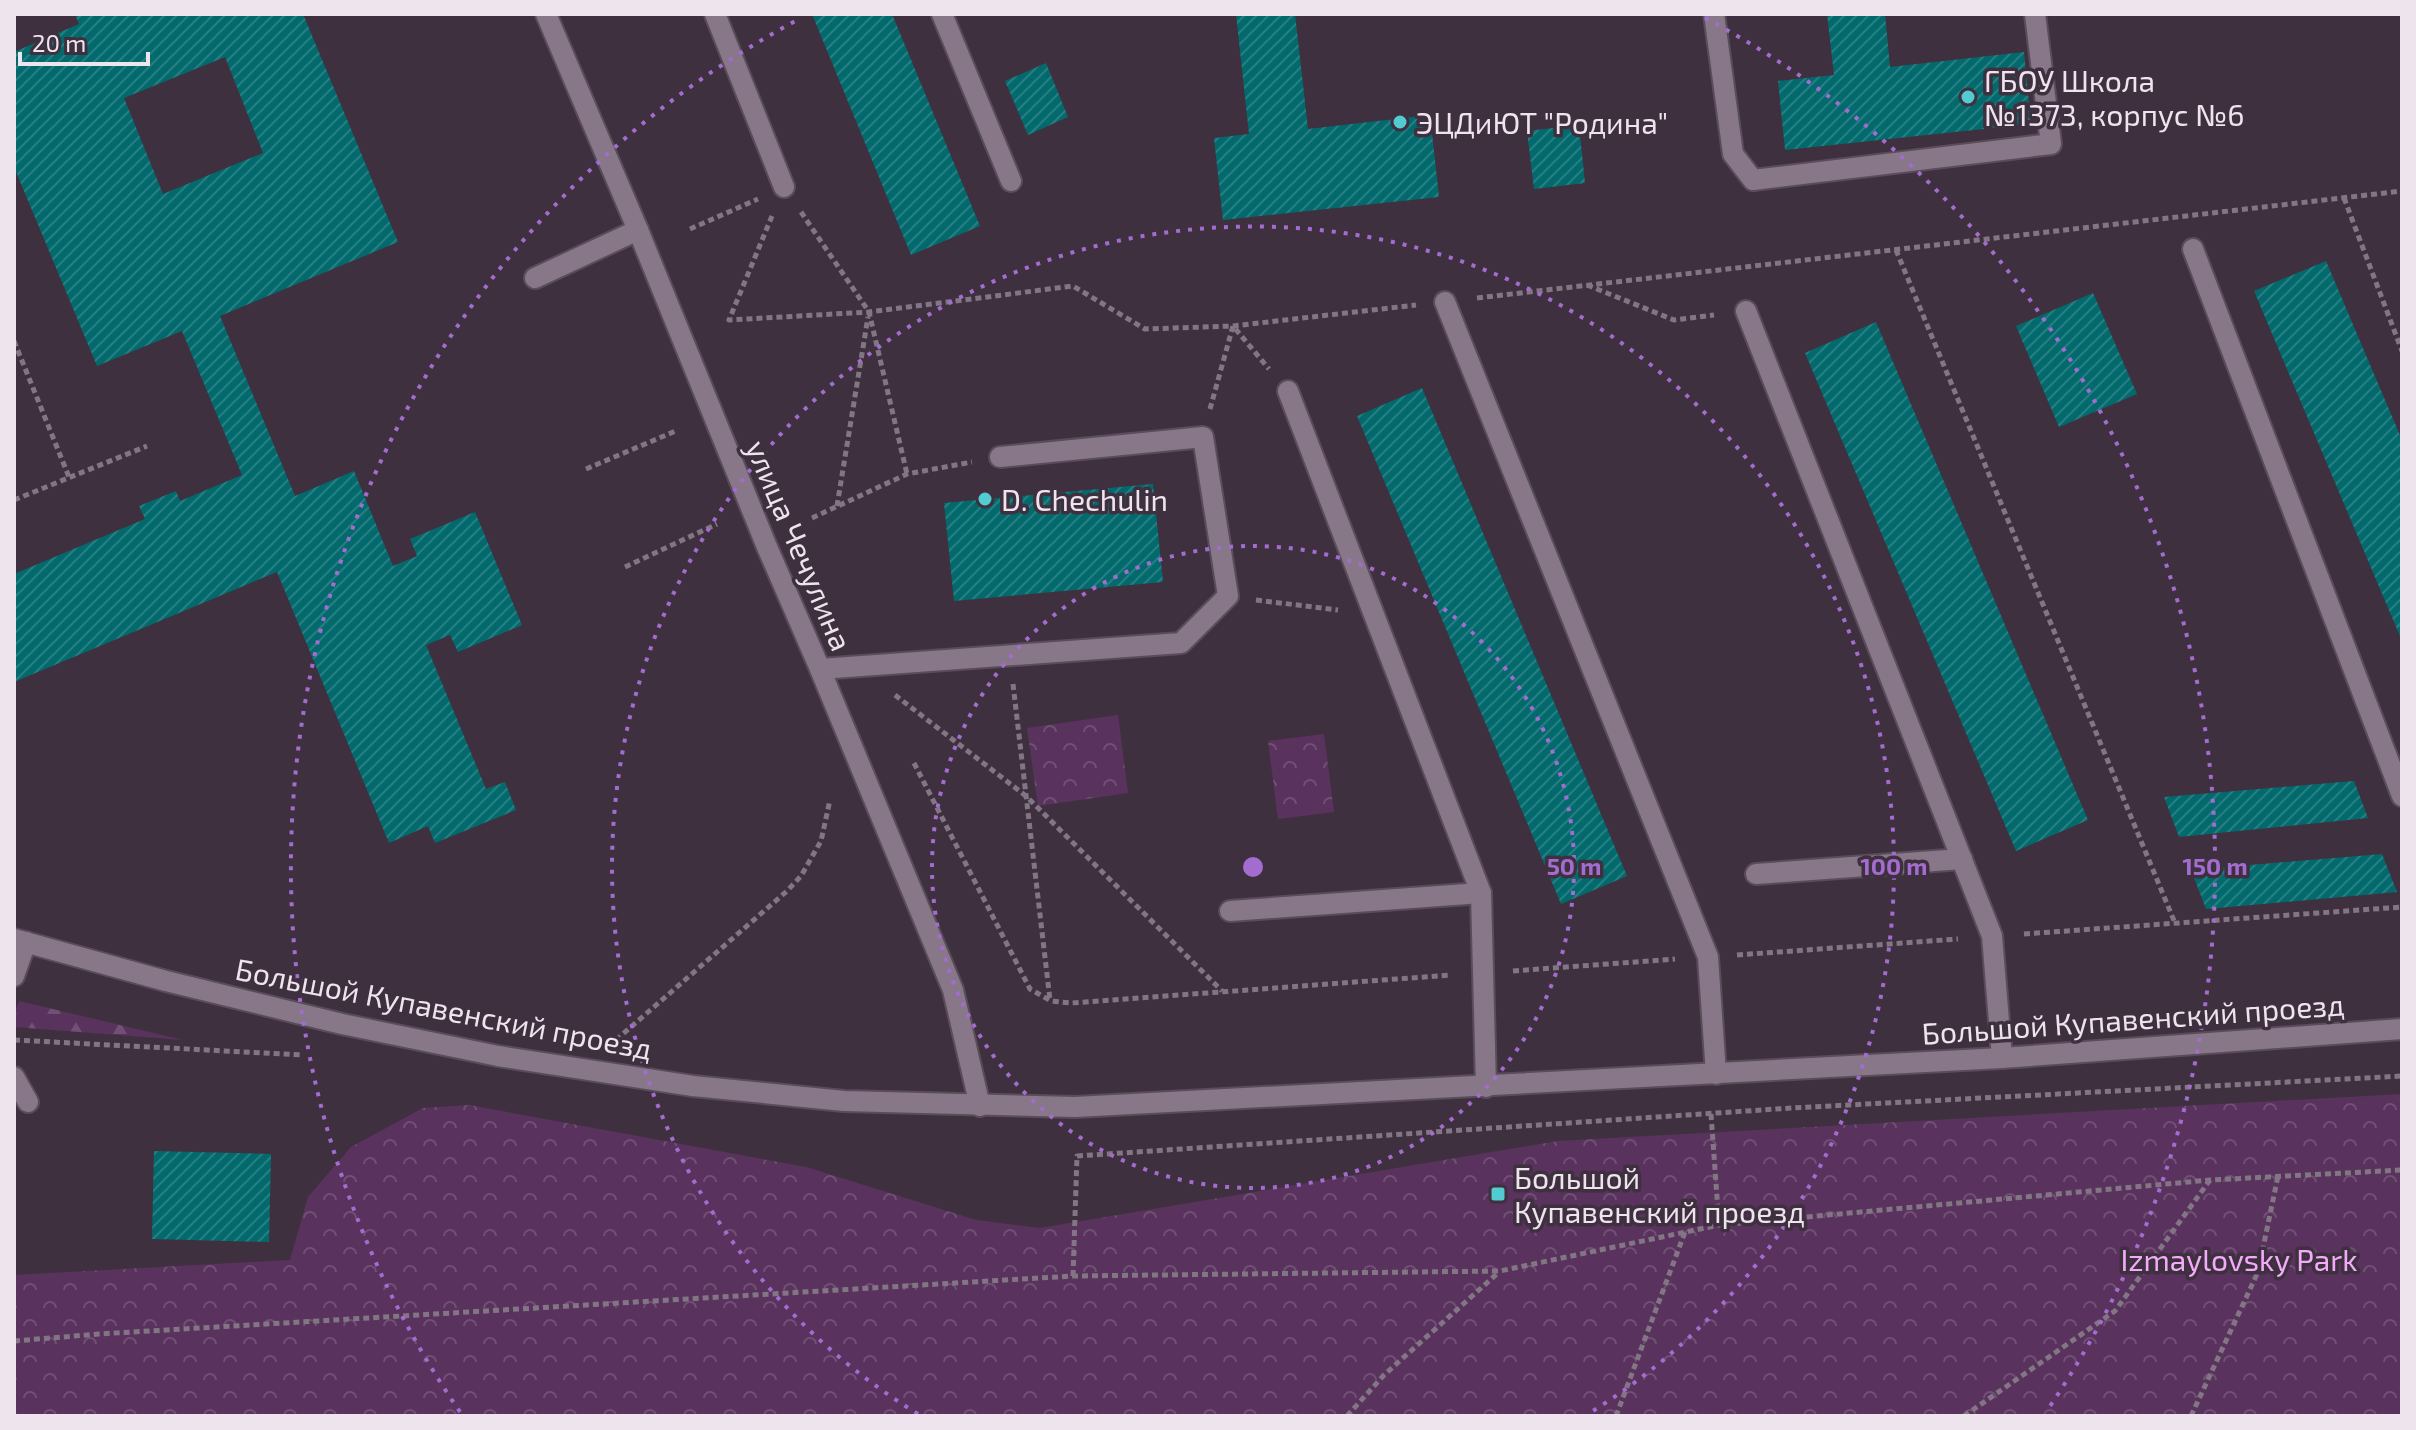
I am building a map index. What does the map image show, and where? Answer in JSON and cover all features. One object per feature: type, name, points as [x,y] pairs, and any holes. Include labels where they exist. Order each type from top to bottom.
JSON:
[{"type":"main road","name":"улица Чечулина","points":[[546,14],[953,990],[980,1106]]},
{"type":"main road","points":[[715,14],[784,187]]},
{"type":"main road","points":[[942,14],[1011,181]]},
{"type":"main road","points":[[1714,14],[1733,154],[1753,180],[2051,144],[2035,14]]},
{"type":"main road","points":[[535,278],[638,230]]},
{"type":"main road","points":[[2193,249],[2402,796]]},
{"type":"main road","points":[[1445,302],[1708,957],[1716,1074]]},
{"type":"main road","points":[[1746,311],[1992,936],[2002,1058]]},
{"type":"main road","points":[[1288,391],[1481,893],[1486,1087]]},
{"type":"main road","points":[[820,669],[1181,643],[1228,596],[1203,437],[1000,457]]},
{"type":"main road","points":[[1756,874],[1962,859]]},
{"type":"main road","points":[[1230,911],[1481,893]]},
{"type":"main road","points":[[14,976],[20,940]]},
{"type":"main road","name":"Большой Купавенский проезд","points":[[20,940],[166,981],[342,1024],[498,1056],[693,1086],[844,1101],[1075,1107],[2002,1058],[2402,1029]]},
{"type":"main road","points":[[14,1077],[28,1102]]},
{"type":"path","points":[[690,229],[784,187]]},
{"type":"path","points":[[784,187],[729,320],[869,312],[1073,286],[1145,329],[1233,326],[2402,191]]},
{"type":"path","points":[[784,187],[869,312],[907,474]]},
{"type":"path","points":[[2344,198],[2402,351]]},
{"type":"path","points":[[1896,250],[2175,923]]},
{"type":"path","points":[[1730,269],[1734,280]]},
{"type":"path","points":[[1587,285],[1674,320],[1746,311]]},
{"type":"path","points":[[837,506],[869,312]]},
{"type":"path","points":[[1233,326],[1288,391]]},
{"type":"path","points":[[1203,437],[1233,326]]},
{"type":"path","points":[[14,341],[69,477]]},
{"type":"path","points":[[586,469],[678,430]]},
{"type":"path","points":[[14,500],[147,446]]},
{"type":"path","points":[[812,518],[907,474],[1000,457]]},
{"type":"path","points":[[625,567],[717,524]]},
{"type":"path","points":[[1228,596],[1374,614]]},
{"type":"path","points":[[1010,656],[1051,1001]]},
{"type":"path","points":[[894,694],[1026,796],[1223,992]]},
{"type":"path","points":[[914,763],[1030,989],[1051,1001],[1071,1003],[2402,907]]},
{"type":"path","points":[[616,1040],[801,876],[821,841],[830,800]]},
{"type":"path","points":[[14,1040],[303,1055]]},
{"type":"path","points":[[1073,1276],[1077,1156],[1711,1114],[2402,1076]]},
{"type":"path","points":[[1711,1114],[1719,1225]]},
{"type":"path","points":[[14,1341],[1073,1276],[1500,1271],[1719,1225],[2210,1180],[2402,1170]]},
{"type":"path","points":[[2191,1416],[2258,1272],[2278,1176]]},
{"type":"path","points":[[1964,1416],[2115,1311],[2210,1180]]},
{"type":"path","points":[[1616,1416],[1686,1232]]},
{"type":"path","points":[[1347,1416],[1384,1375],[1500,1271]]},
{"type":"green space","points":[[1118,715],[1128,793],[1038,806],[1027,728]]},
{"type":"green space","points":[[1324,734],[1334,812],[1278,819],[1268,741]]},
{"type":"green space","points":[[19,1001],[183,1040],[14,1027],[14,1014]]},
{"type":"green space","name":"Izmaylovsky Park","points":[[2402,1094],[2402,1416],[14,1416],[14,1275],[290,1260],[308,1197],[351,1147],[423,1108],[469,1105],[806,1167],[976,1220],[1040,1228],[1558,1141]]},
{"type":"building","points":[[75,14],[303,14],[398,242],[220,316],[295,496],[354,471],[393,566],[417,556],[410,539],[475,512],[522,625],[458,652],[450,635],[426,645],[486,789],[505,782],[516,810],[435,843],[428,826],[389,843],[277,572],[14,682],[14,574],[145,519],[139,506],[176,491],[180,501],[242,475],[182,331],[97,366],[14,167],[14,52],[79,24]],"holes":[[[225,57],[263,153],[163,194],[124,98]]]},
{"type":"building","points":[[812,14],[892,14],[980,226],[911,255]]},
{"type":"building","name":"ЭЦДиЮТ \"Родина\"","points":[[1236,14],[1295,14],[1308,129],[1430,115],[1439,197],[1223,220],[1214,138],[1249,134]]},
{"type":"building","points":[[1827,14],[1885,14],[1890,67],[2024,52],[2031,124],[1785,150],[1778,81],[1834,75]]},
{"type":"building","points":[[1046,63],[1068,117],[1028,135],[1005,81]]},
{"type":"building","points":[[1579,125],[1585,183],[1534,189],[1527,131]]},
{"type":"building","points":[[2326,261],[2402,440],[2402,641],[2254,291]]},
{"type":"building","points":[[2093,293],[2137,394],[2059,427],[2016,326]]},
{"type":"building","points":[[1876,322],[2088,820],[2016,851],[1805,353]]},
{"type":"building","points":[[1422,388],[1627,876],[1561,904],[1357,416]]},
{"type":"building","points":[[1153,484],[1163,582],[954,601],[944,503]]},
{"type":"building","points":[[2354,781],[2368,818],[2179,837],[2164,797]]},
{"type":"building","points":[[2382,854],[2397,892],[2206,909],[2191,870]]},
{"type":"building","points":[[154,1151],[271,1154],[269,1242],[152,1239]]},
{"type":"place","name":"ГБОУ Школа №1373, корпус №6","points":[[1968,97]]},
{"type":"place","name":"ЭЦДиЮТ \"Родина\"","points":[[1400,122]]},
{"type":"place","name":"D. Chechulin","points":[[985,499]]},
{"type":"place","name":"Большой Купавенский проезд","points":[[1498,1194]]}]
